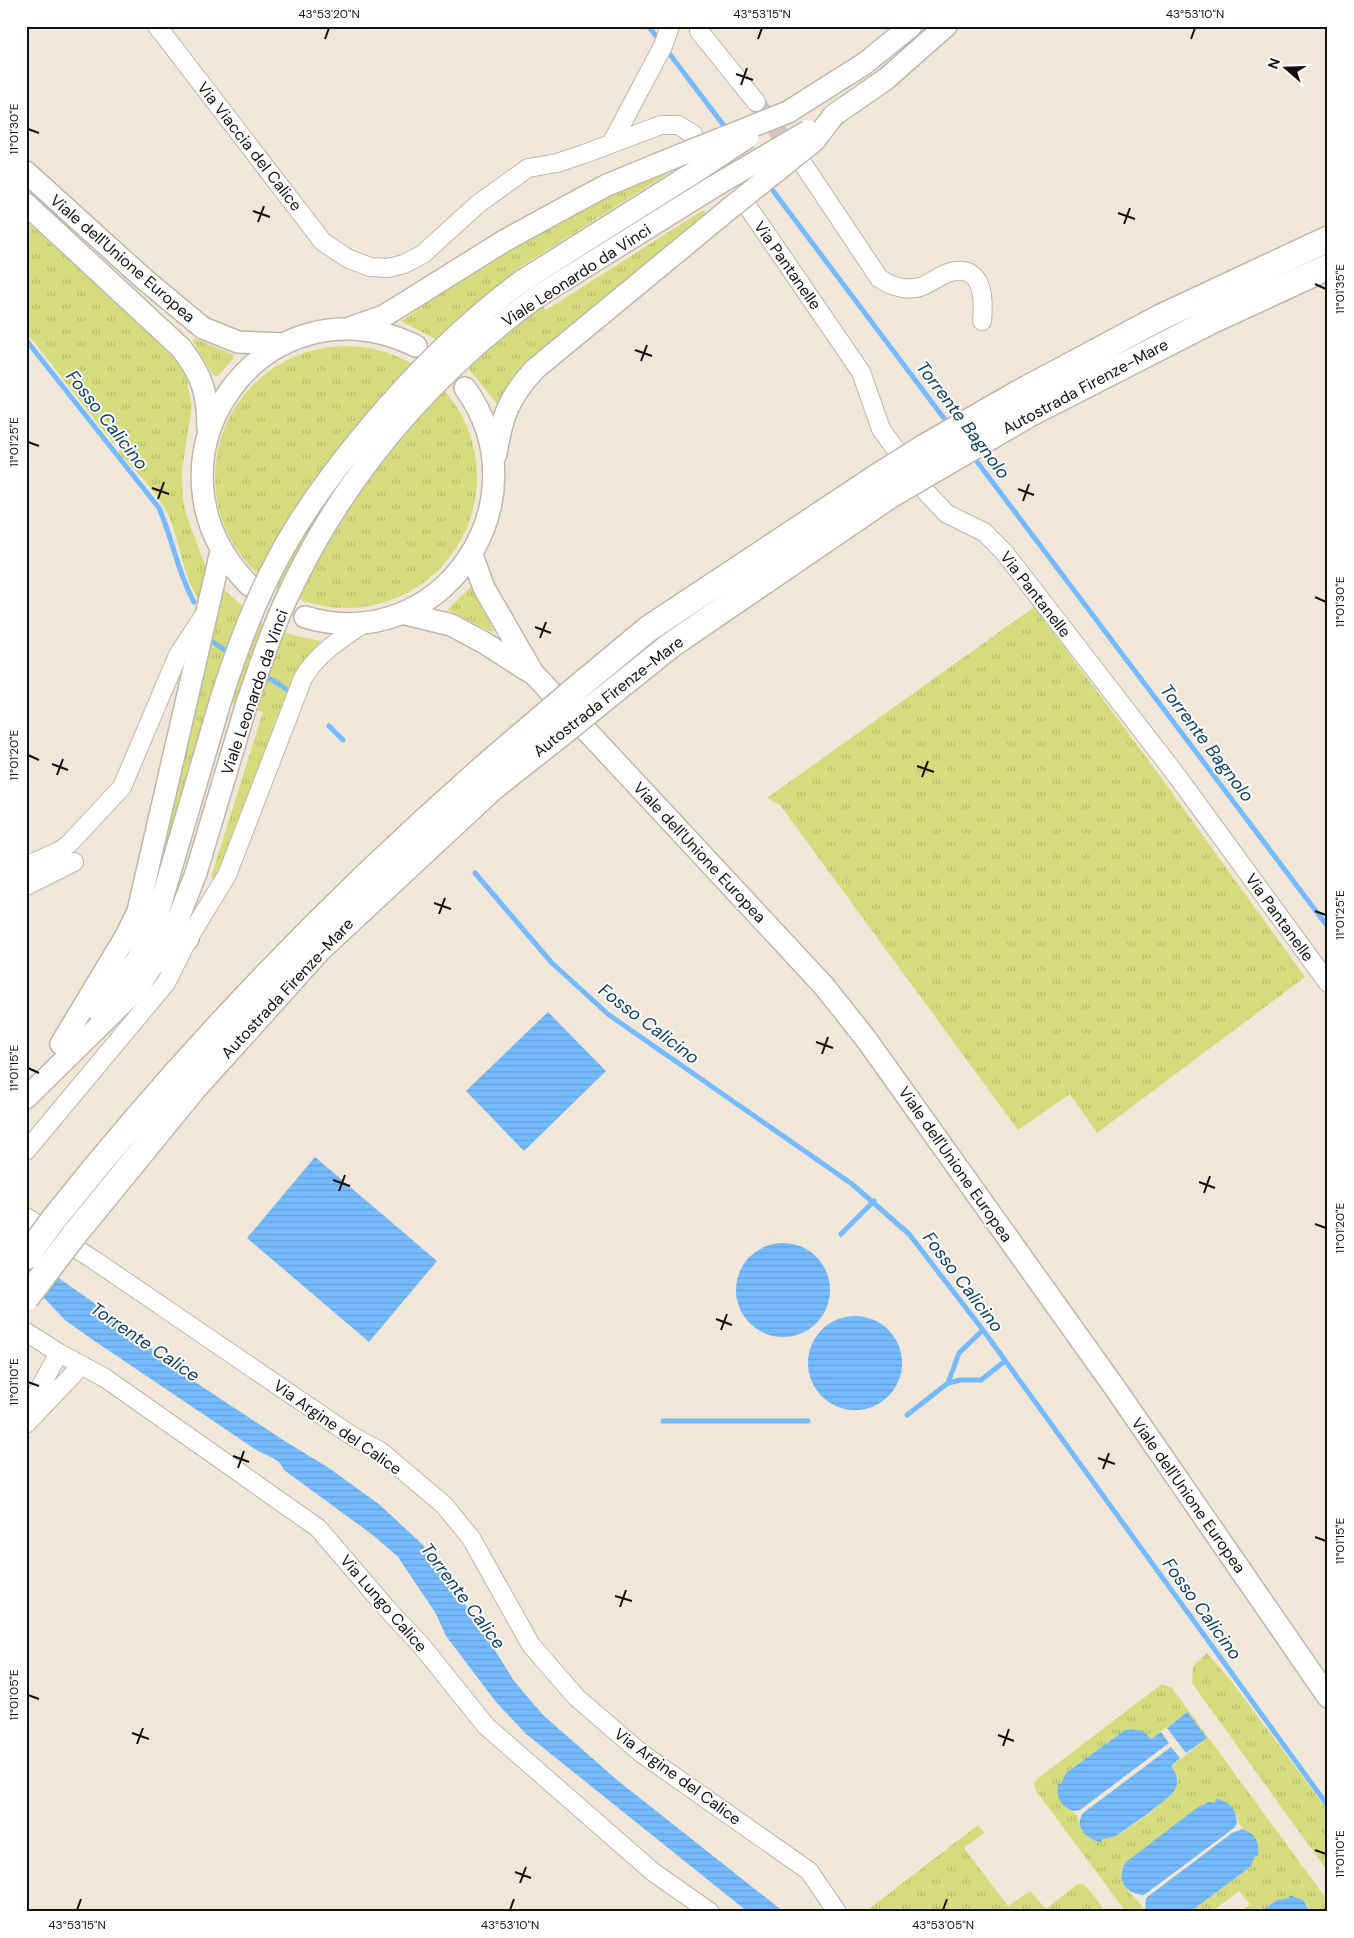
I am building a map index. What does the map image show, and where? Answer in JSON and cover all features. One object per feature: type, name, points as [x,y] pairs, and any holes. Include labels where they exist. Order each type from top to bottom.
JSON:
[{"type":"highway","name":"Autostrada Firenze-Mare","points":[[1024,404],[1159,318],[1328,239]]},
{"type":"highway","name":"Autostrada Firenze-Mare","points":[[26,1257],[53,1220],[133,1122],[282,958],[337,902],[455,791],[550,727],[600,702],[671,645],[885,485],[923,448],[1210,322],[1328,267]]},
{"type":"highway","name":"Autostrada Firenze-Mare","points":[[26,1298],[74,1235],[187,1096],[320,948],[492,788],[550,727],[583,684],[648,629],[885,485]]},
{"type":"main road","points":[[343,329],[384,316],[504,240],[607,186],[788,112],[864,64],[911,26]]},
{"type":"main road","name":"Viale Leonardo da Vinci","points":[[26,1098],[137,989],[171,937],[187,898],[246,706],[284,604],[319,536],[354,481],[400,421],[438,380],[480,340],[536,298],[713,187],[834,115],[886,79],[946,26]]},
{"type":"main road","points":[[494,464],[507,406],[519,386],[535,368],[814,141],[834,115]]},
{"type":"main road","name":"Viale Leonardo da Vinci","points":[[26,1078],[114,991],[136,960],[155,923],[221,699],[239,645],[264,586],[292,533],[324,484],[423,365],[467,324],[695,151]]},
{"type":"main road","name":"Viale dell'Unione Europea","points":[[26,172],[144,279],[203,328],[238,342],[284,344]]},
{"type":"main road","name":"Viale dell'Unione Europea","points":[[26,204],[181,348],[200,376],[208,408],[208,433]]},
{"type":"main road","name":"Viale dell'Unione Europea","points":[[249,585],[235,571],[221,551],[210,526],[202,494],[202,460],[208,433],[215,414],[234,384],[266,354],[284,344],[323,331],[343,329],[384,334],[416,346]]},
{"type":"main road","name":"Viale dell'Unione Europea","points":[[306,617],[341,623],[366,622],[402,613],[423,603],[442,589],[472,555],[483,534],[490,511],[494,488],[494,464],[485,425],[465,388]]},
{"type":"main road","points":[[61,1044],[126,936],[138,912],[209,610],[221,551]]},
{"type":"main road","name":"Viale dell'Unione Europea","points":[[472,555],[484,588],[533,673],[824,986],[866,1038],[1110,1380],[1328,1696]]},
{"type":"main road","name":"Viale dell'Unione Europea","points":[[402,613],[451,625],[533,673]]},
{"type":"main road","points":[[137,989],[188,939]]},
{"type":"street","name":"Via Viaccia del Calice","points":[[157,26],[323,242],[349,260],[370,267],[388,268],[404,264],[423,254],[478,204],[515,175],[528,168],[556,164],[611,144]]},
{"type":"street","points":[[611,144],[663,46],[670,26]]},
{"type":"street","points":[[700,26],[698,31],[756,102]]},
{"type":"street","points":[[611,144],[669,124],[678,125],[695,151]]},
{"type":"street","points":[[805,167],[879,278],[890,286],[906,289],[925,285],[951,272],[966,273],[980,285],[984,304],[982,321]]},
{"type":"street","name":"Via Pantanelle","points":[[750,210],[861,372],[881,429],[927,494],[947,514],[984,532],[1004,552],[1177,776],[1328,983]]},
{"type":"street","points":[[26,866],[59,851],[69,844],[122,787],[178,655],[209,610]]},
{"type":"street","points":[[26,1152],[156,997],[188,939],[227,875],[303,678],[317,659],[336,642],[366,622]]},
{"type":"street","points":[[26,886],[74,862]]},
{"type":"street","name":"Via Argine del Calice","points":[[26,1217],[94,1260],[352,1436],[380,1451],[444,1505],[471,1538],[531,1644],[576,1697],[640,1753],[809,1871],[837,1912]]},
{"type":"street","name":"Via Lungo Calice","points":[[26,1332],[59,1353],[105,1378],[318,1528],[389,1611],[421,1644],[486,1726],[653,1872],[710,1912]]},
{"type":"street","points":[[26,1413],[59,1353]]},
{"type":"street","points":[[26,1424],[82,1364]]},
{"type":"green space","points":[[671,169],[672,171],[514,271],[546,310],[700,212],[704,210],[706,213],[524,365],[510,382],[497,404],[464,363],[439,341],[401,321],[499,254],[571,214]]},
{"type":"green space","points":[[26,221],[157,340],[180,365],[186,378],[192,405],[182,470],[183,499],[186,514],[206,568],[200,602],[190,582],[170,519],[160,501],[147,484],[118,452],[126,438],[119,435],[115,443],[113,443],[26,332]]},
{"type":"green space","points":[[194,338],[233,355],[233,359],[218,376],[213,375],[193,342]]},
{"type":"green space","points":[[333,346],[359,346],[384,351],[408,361],[439,384],[462,415],[472,439],[477,464],[477,490],[472,515],[462,539],[439,570],[408,593],[384,603],[359,608],[333,608],[308,603],[284,593],[263,579],[244,560],[230,539],[220,515],[215,490],[215,464],[220,439],[230,415],[244,394],[263,375],[284,361],[308,351]]},
{"type":"green space","points":[[473,585],[493,630],[494,633],[447,610]]},
{"type":"green space","points":[[224,590],[263,623],[292,635],[321,641],[301,664],[221,868],[214,879],[211,877],[263,712],[210,696],[170,839],[162,857],[161,855],[222,591]]},
{"type":"green space","points":[[1034,607],[1144,754],[1305,977],[1097,1133],[1070,1094],[1018,1130],[780,805],[767,798]]},
{"type":"green space","points":[[1207,1653],[1232,1682],[1328,1811],[1328,1872],[1192,1683],[1193,1666]]},
{"type":"green space","points":[[1162,1684],[1172,1688],[1328,1901],[1328,1912],[1310,1912],[1307,1905],[1289,1895],[1289,1899],[1277,1900],[1260,1912],[1240,1912],[1250,1904],[1239,1891],[1211,1912],[1190,1912],[1250,1867],[1255,1855],[1258,1856],[1257,1842],[1241,1827],[1237,1816],[1216,1799],[1216,1803],[1203,1804],[1122,1868],[1122,1881],[1145,1912],[1126,1912],[1036,1791],[1034,1784],[1037,1779]],"holes":[[[1187,1712],[1206,1739],[1171,1766],[1176,1774],[1177,1784],[1167,1798],[1114,1837],[1102,1838],[1083,1832],[1077,1816],[1068,1809],[1061,1785],[1066,1773],[1125,1730],[1131,1729],[1151,1739]]]},
{"type":"green space","points":[[978,1825],[984,1833],[964,1848],[1008,1906],[1030,1891],[1046,1909],[1076,1885],[1082,1884],[1086,1886],[1106,1912],[865,1912]]},
{"type":"water","points":[[548,1012],[606,1071],[524,1151],[466,1091]]},
{"type":"water","points":[[315,1157],[437,1261],[369,1342],[247,1238]]},
{"type":"water","points":[[783,1243],[801,1247],[816,1257],[826,1272],[830,1290],[826,1308],[816,1323],[801,1333],[783,1337],[765,1333],[750,1323],[740,1308],[736,1290],[740,1272],[750,1257],[765,1247]]},
{"type":"water","points":[[26,1255],[117,1319],[174,1368],[329,1468],[380,1505],[422,1544],[472,1614],[514,1681],[543,1715],[617,1780],[784,1912],[748,1912],[526,1734],[496,1702],[446,1636],[435,1612],[398,1557],[374,1536],[284,1470],[277,1460],[258,1451],[90,1338],[65,1320],[45,1299],[26,1290]]},
{"type":"water","points":[[855,1316],[873,1320],[888,1330],[898,1345],[902,1363],[898,1381],[888,1396],[873,1406],[855,1410],[837,1406],[822,1396],[812,1381],[808,1363],[812,1345],[822,1330],[837,1320]]},
{"type":"water","points":[[1187,1712],[1207,1738],[1186,1753],[1167,1728]]},
{"type":"water","points":[[1125,1730],[1143,1731],[1151,1739],[1161,1732],[1169,1743],[1080,1810],[1074,1811],[1066,1807],[1060,1801],[1058,1784],[1061,1784],[1066,1773]]},
{"type":"water","points":[[1171,1747],[1180,1758],[1171,1766],[1176,1773],[1177,1779],[1177,1785],[1173,1793],[1148,1814],[1114,1837],[1102,1839],[1101,1842],[1087,1836],[1083,1832],[1080,1823],[1083,1813]]},
{"type":"water","points":[[1216,1799],[1229,1804],[1234,1810],[1237,1823],[1234,1828],[1144,1895],[1127,1889],[1122,1880],[1123,1868],[1126,1862],[1198,1807],[1209,1802],[1215,1803]]},
{"type":"water","points":[[1242,1829],[1256,1839],[1258,1846],[1258,1856],[1255,1856],[1250,1867],[1190,1912],[1145,1912],[1146,1898],[1232,1833]]},
{"type":"water","points":[[1289,1895],[1303,1900],[1310,1912],[1260,1912],[1277,1900],[1289,1898]]},
{"type":"waterway","name":"Torrente Bagnolo","points":[[648,26],[660,41]]},
{"type":"waterway","name":"Torrente Bagnolo","points":[[665,48],[728,131]]},
{"type":"waterway","name":"Torrente Bagnolo","points":[[768,184],[949,425]]},
{"type":"waterway","name":"Fosso Calicino","points":[[26,340],[159,508],[183,579],[194,602]]},
{"type":"waterway","name":"Torrente Bagnolo","points":[[972,455],[1328,927]]},
{"type":"waterway","name":"Fosso Calicino","points":[[213,642],[231,654]]},
{"type":"waterway","name":"Fosso Calicino","points":[[261,673],[286,689]]},
{"type":"waterway","name":"Fosso Calicino","points":[[329,726],[343,740]]},
{"type":"waterway","name":"Fosso Calicino","points":[[475,873],[552,963],[609,1015],[852,1184],[909,1234],[983,1330],[1328,1806]]},
{"type":"waterway","points":[[841,1234],[874,1201]]},
{"type":"waterway","points":[[907,1415],[948,1383],[959,1353],[983,1330]]},
{"type":"waterway","points":[[948,1383],[961,1380],[981,1380],[1005,1361]]},
{"type":"waterway","points":[[663,1421],[808,1421]]},
{"type":"tunnel","points":[[756,102],[794,153]]},
{"type":"tunnel","points":[[705,151],[750,210]]},
{"type":"water label","name":"Torrente Calice","points":[[145,1342]]},
{"type":"water label","name":"Torrente Calice","points":[[463,1596]]}]
